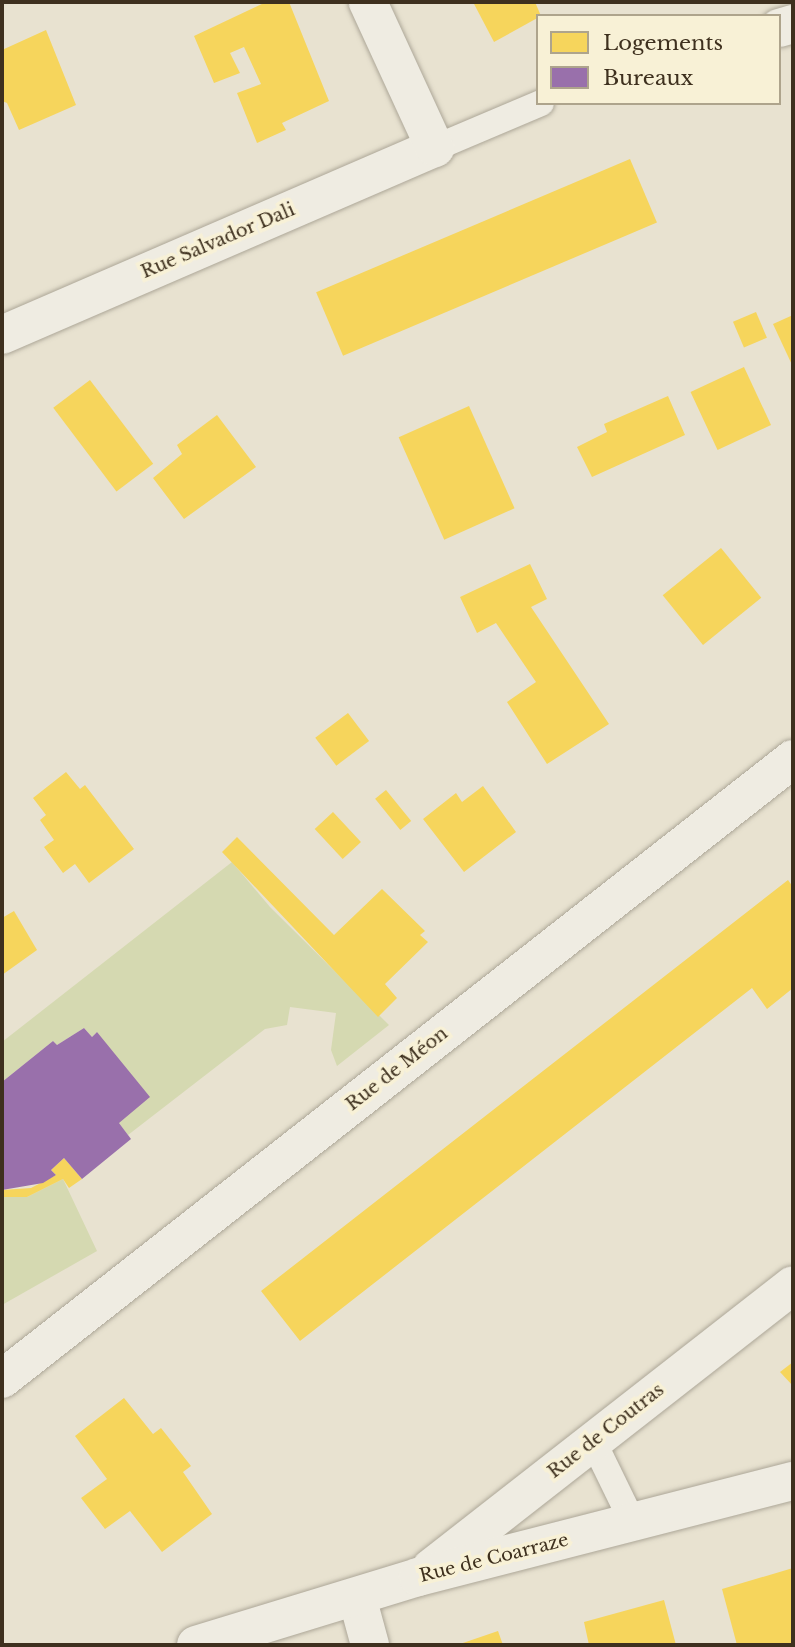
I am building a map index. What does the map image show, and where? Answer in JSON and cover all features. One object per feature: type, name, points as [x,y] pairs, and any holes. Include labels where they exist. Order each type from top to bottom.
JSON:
[{"type":"street","points":[[368,2],[435,148]]},
{"type":"street","name":"Rue Salvador Dali","points":[[2,335],[435,148]]},
{"type":"street","name":"Rue de Méon","points":[[2,1379],[793,759]]},
{"type":"street","name":"Rue de Coutras","points":[[418,1577],[793,1285]]},
{"type":"street","name":"Rue de Coarraze","points":[[197,1645],[418,1577],[793,1480]]},
{"type":"street","points":[[357,1597],[370,1645]]},
{"type":"lane","points":[[435,148],[536,105]]},
{"type":"lane","points":[[593,1441],[633,1523]]},
{"type":"green space","points":[[232,862],[270,907],[389,1025],[337,1066],[331,1050],[336,1013],[290,1007],[287,1025],[265,1029],[128,1135],[119,1123],[97,1032],[92,1037],[84,1028],[57,1045],[53,1041],[2,1082],[2,1042]]},
{"type":"green space","points":[[63,1179],[97,1251],[2,1305],[2,1197],[27,1197]]},
{"type":"building: Logements","points":[[266,2],[289,2],[329,101],[282,123],[286,130],[257,143],[237,93],[261,84],[244,47],[230,53],[240,73],[214,83],[194,36]]},
{"type":"building: Logements","points":[[473,2],[535,2],[540,14],[536,14],[536,19],[494,42]]},
{"type":"building: Logements","points":[[46,30],[76,105],[19,130],[7,103],[2,101],[2,50]]},
{"type":"building: Logements","points":[[630,159],[657,223],[343,356],[316,292]]},
{"type":"building: Logements","points":[[756,312],[767,338],[744,348],[733,322]]},
{"type":"building: Logements","points":[[793,315],[793,367],[773,324]]},
{"type":"building: Logements","points":[[744,367],[771,425],[718,450],[691,392]]},
{"type":"building: Logements","points":[[90,380],[153,464],[116,492],[53,408]]},
{"type":"building: Logements","points":[[668,396],[685,435],[592,477],[577,447],[607,432],[604,424]]},
{"type":"building: Logements","points":[[469,406],[515,508],[444,540],[399,437]]},
{"type":"building: Logements","points":[[217,415],[256,467],[184,519],[153,478],[182,454],[177,445]]},
{"type":"building: Logements","points":[[721,548],[761,598],[703,645],[663,595]]},
{"type":"building: Logements","points":[[530,564],[547,599],[531,607],[609,724],[547,764],[507,702],[536,682],[496,623],[477,633],[460,597]]},
{"type":"building: Logements","points":[[348,713],[369,741],[336,766],[315,738]]},
{"type":"building: Logements","points":[[66,772],[80,789],[85,785],[134,849],[89,883],[75,864],[63,873],[44,847],[54,840],[40,820],[46,815],[33,798]]},
{"type":"building: Logements","points":[[483,786],[516,832],[464,872],[423,819],[456,793],[462,802]]},
{"type":"building: Logements","points":[[386,790],[411,821],[400,830],[375,799]]},
{"type":"building: Logements","points":[[333,812],[361,842],[343,859],[315,829]]},
{"type":"building: Logements","points":[[237,837],[334,935],[382,889],[425,931],[420,935],[428,942],[385,984],[397,998],[378,1017],[222,852]]},
{"type":"building: Logements","points":[[788,880],[793,887],[793,988],[767,1009],[752,988],[300,1341],[261,1291]]},
{"type":"building: Logements","points":[[14,911],[37,950],[2,975],[2,918]]},
{"type":"building: Logements","points":[[64,1158],[82,1179],[69,1188],[63,1179],[27,1197],[2,1197],[2,1190],[31,1188],[56,1175],[51,1170]]},
{"type":"building: Logements","points":[[793,1362],[793,1386],[780,1372]]},
{"type":"building: Logements","points":[[124,1398],[153,1434],[161,1428],[191,1466],[183,1472],[212,1514],[162,1552],[130,1511],[105,1529],[81,1498],[107,1479],[75,1436]]},
{"type":"building: Logements","points":[[793,1568],[793,1645],[737,1645],[722,1589]]},
{"type":"building: Logements","points":[[664,1600],[676,1645],[589,1645],[584,1622]]},
{"type":"building: Logements","points":[[498,1631],[503,1645],[457,1645]]},
{"type":"building: Bureaux","points":[[84,1028],[92,1037],[97,1032],[150,1097],[119,1123],[131,1139],[82,1179],[64,1158],[51,1170],[56,1175],[43,1183],[2,1190],[2,1082],[53,1041],[57,1045]]}]
